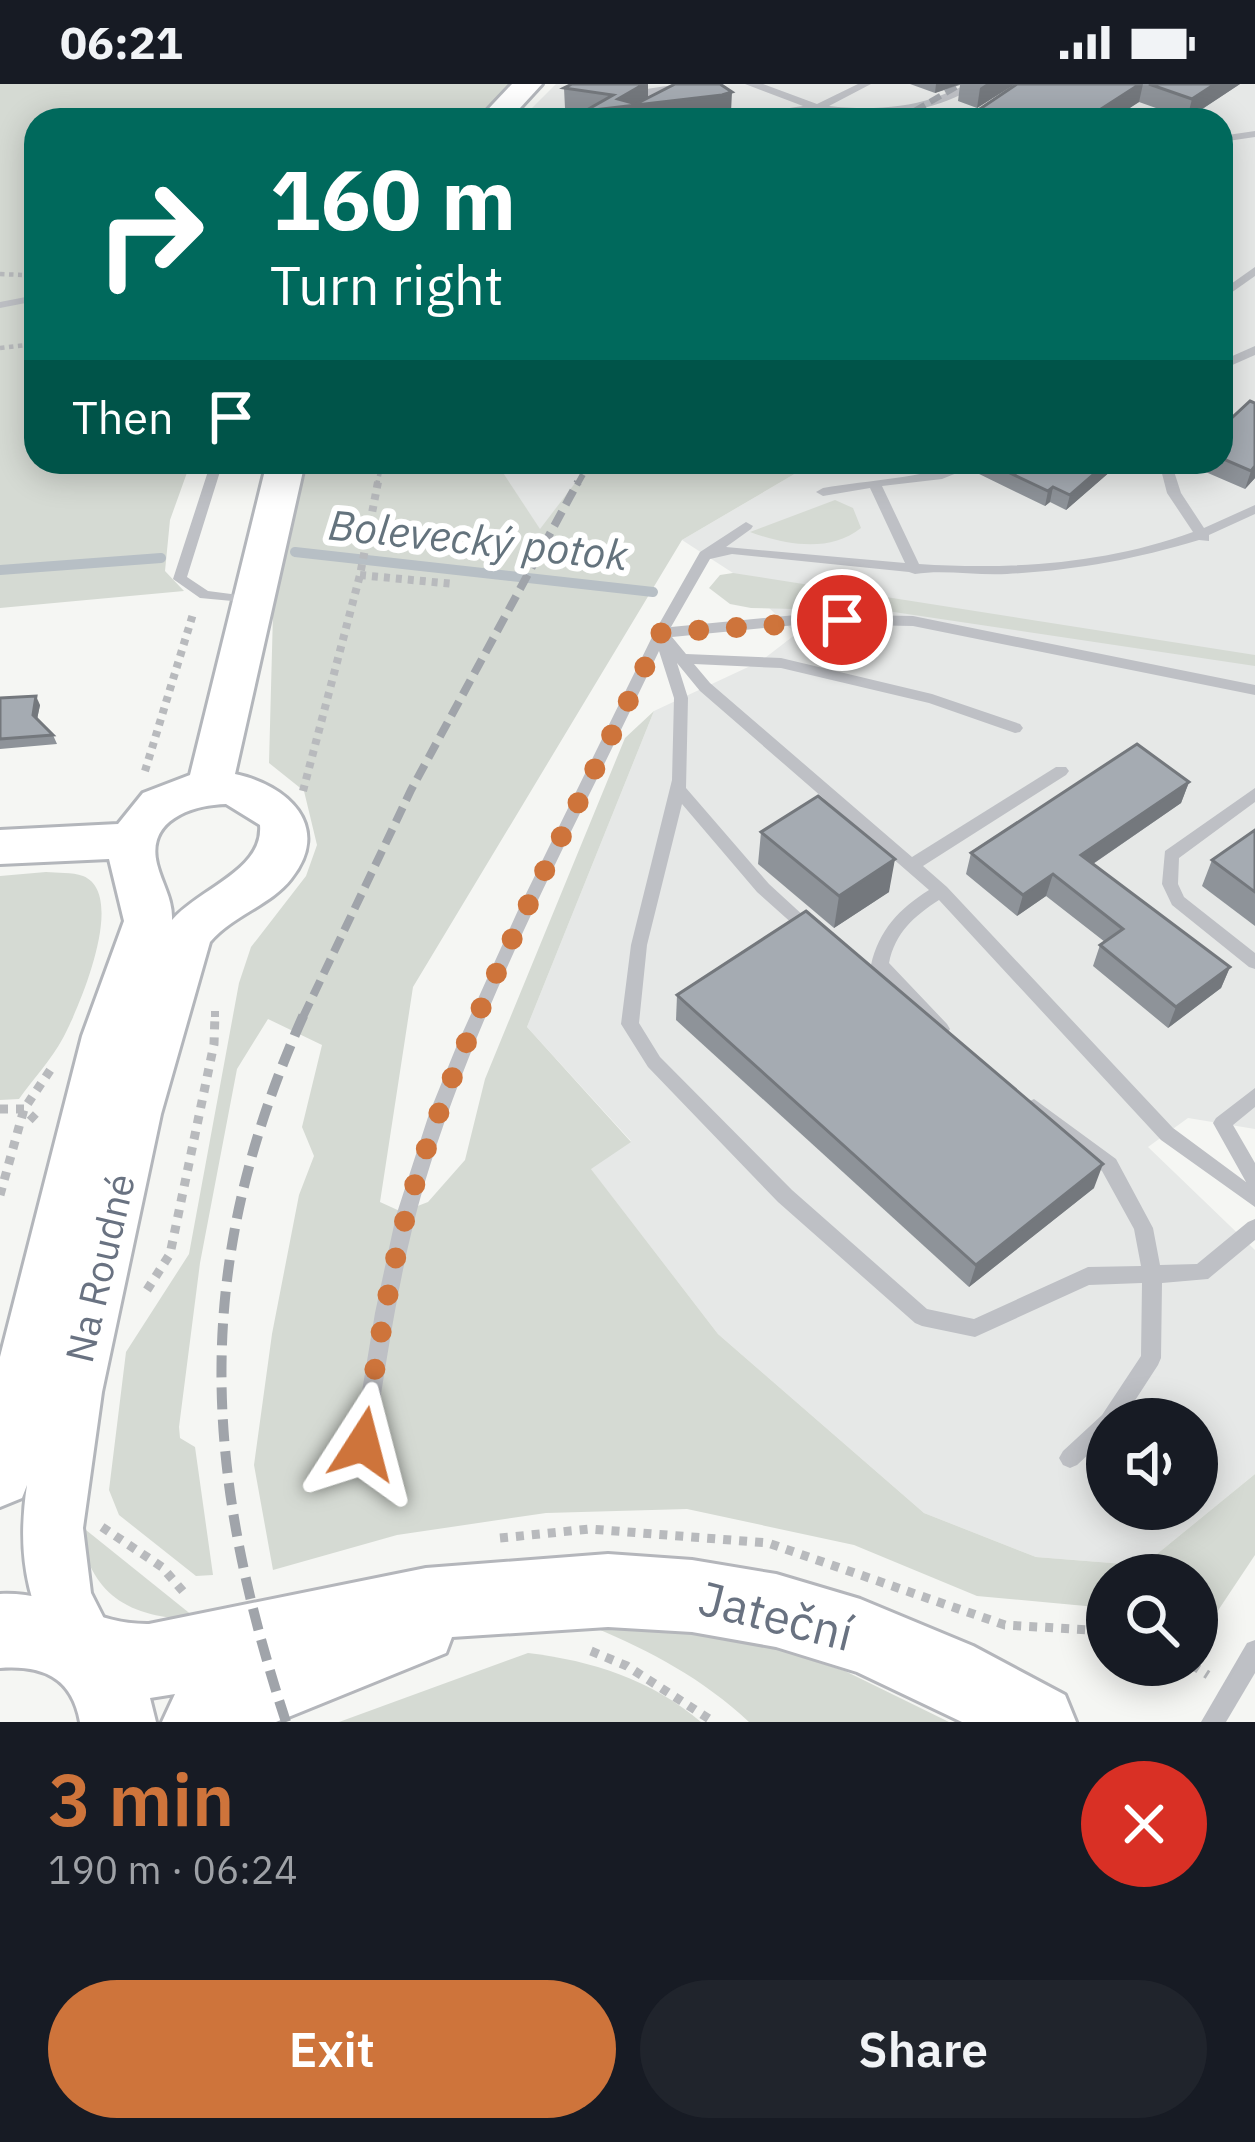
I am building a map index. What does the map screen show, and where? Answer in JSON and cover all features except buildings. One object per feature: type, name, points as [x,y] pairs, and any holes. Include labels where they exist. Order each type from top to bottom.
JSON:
[{"type":"main road","points":[[504,108],[528,84]]},
{"type":"main road","points":[[138,862],[155,810],[180,795],[209,788],[283,474]]},
{"type":"main road","name":"Na Roudné","points":[[105,1690],[61,1600],[51,1552],[72,1392],[172,974],[195,922],[272,869],[286,832],[267,801],[241,790],[209,788]]},
{"type":"main road","points":[[0,847],[138,862],[176,899],[231,896]]},
{"type":"main road","name":"Na Roudné","points":[[0,1477],[108,1036],[148,921],[150,901],[138,862]]},
{"type":"main road","name":"Jateční","points":[[105,1690],[107,1662],[178,1655],[340,1618],[542,1590],[657,1588],[759,1604],[871,1638],[1038,1722]]},
{"type":"main road","name":"Jateční","points":[[200,1722],[238,1700],[495,1597]]},
{"type":"main road","points":[[0,1631],[44,1632],[105,1690]]},
{"type":"lane","points":[[612,84],[619,94],[649,94],[686,84]]},
{"type":"lane","points":[[651,108],[696,84]]},
{"type":"lane","points":[[750,84],[768,86],[818,107],[866,84]]},
{"type":"lane","points":[[811,108],[935,105],[974,84]]},
{"type":"lane","points":[[213,474],[180,579],[205,596],[250,600]]},
{"type":"lane","points":[[823,492],[945,474]]},
{"type":"lane","points":[[1169,474],[1174,493],[1204,538]]},
{"type":"lane","points":[[874,483],[915,570]]},
{"type":"lane","points":[[706,555],[732,550],[915,570],[1066,568],[1204,538],[1255,509]]},
{"type":"lane","points":[[363,1444],[387,1296],[440,1112],[475,1024],[661,633],[706,555],[746,526]]},
{"type":"lane","points":[[661,633],[806,619],[913,621],[1255,690]]},
{"type":"lane","points":[[661,633],[675,657],[705,687],[941,891],[1168,1134],[1255,1199]]},
{"type":"lane","points":[[675,657],[782,663],[932,699],[1015,728]]},
{"type":"lane","points":[[675,657],[681,698],[678,789],[639,944],[630,1024],[653,1062],[785,1196],[922,1317],[975,1328],[1088,1276],[1201,1274],[1255,1228]]},
{"type":"lane","points":[[912,865],[1061,771]]},
{"type":"lane","points":[[678,789],[763,888],[826,941]]},
{"type":"lane","points":[[1255,794],[1171,856],[1170,884],[1178,901],[1255,962]]},
{"type":"lane","points":[[941,891],[915,907],[883,939],[870,962],[957,1046]]},
{"type":"lane","points":[[1255,1096],[1222,1124],[1255,1180]]},
{"type":"lane","points":[[1024,1099],[1108,1165],[1143,1228],[1152,1275],[1150,1358],[1124,1398]]},
{"type":"lane","points":[[1070,1458],[1086,1443]]},
{"type":"lane","points":[[1213,1722],[1255,1651]]},
{"type":"path","points":[[301,801],[366,550],[380,474]]},
{"type":"path","points":[[361,570],[454,584]]},
{"type":"path","points":[[141,786],[188,622],[205,596]]},
{"type":"path","points":[[145,1294],[170,1253],[214,1044],[215,1003]]},
{"type":"path","points":[[0,1109],[24,1109],[39,1123]]},
{"type":"path","points":[[154,1249],[170,1253]]},
{"type":"path","points":[[90,1521],[162,1568],[195,1607]]},
{"type":"path","points":[[600,1654],[714,1722]]},
{"type":"shaded area","points":[[0,84],[522,84],[498,108],[24,108],[24,474],[186,474],[170,520],[165,571],[184,591],[0,608]]},
{"type":"shaded area","points":[[556,84],[1255,84],[1255,1129],[1188,1118],[1148,1147],[1255,1250],[1255,1474],[1218,1504],[1218,1398],[1086,1398],[1086,1530],[1186,1530],[1157,1554],[1086,1554],[1086,1561],[1036,1557],[924,1513],[718,1334],[590,1168],[631,1141],[527,1027],[654,711],[761,661],[796,634],[733,573],[682,540],[795,474],[1233,474],[1233,108],[532,108]]},
{"type":"shaded area","points":[[305,474],[504,474],[540,529],[582,474],[795,474],[682,540],[413,987],[380,1202],[402,1212],[428,1202],[465,1160],[485,1079],[625,738],[654,711],[527,1027],[631,1142],[591,1169],[718,1334],[924,1513],[1036,1557],[1086,1561],[1086,1606],[977,1596],[854,1545],[687,1509],[546,1513],[397,1535],[273,1570],[254,1465],[272,1334],[299,1195],[314,1156],[302,1127],[322,1045],[268,1019],[237,1069],[200,1263],[179,1427],[180,1438],[195,1447],[213,1575],[196,1576],[119,1515],[109,1490],[126,1352],[189,1254],[239,983],[251,947],[306,876],[317,845],[304,791],[269,763],[274,576]]},
{"type":"shaded area","points":[[504,474],[582,474],[540,530]]},
{"type":"shaded area","points":[[835,500],[853,508],[861,528],[836,541],[793,543],[750,532]]},
{"type":"shaded area","points":[[733,573],[1255,655],[1255,666],[887,611],[751,608],[730,604],[709,588],[720,575]]},
{"type":"shaded area","points":[[46,872],[83,876],[96,887],[101,927],[96,952],[59,1046],[19,1099],[0,1100],[0,876]]},
{"type":"shaded area","points":[[1255,1474],[1255,1555],[1218,1610],[1218,1554],[1157,1554],[1186,1530],[1218,1530],[1218,1504]]},
{"type":"shaded area","points":[[76,1522],[198,1620],[150,1614],[115,1598],[91,1568]]},
{"type":"shaded area","points":[[630,1617],[752,1641],[845,1671],[949,1722],[749,1722],[676,1667],[593,1627]]},
{"type":"shaded area","points":[[528,1653],[620,1674],[662,1694],[701,1722],[339,1722]]},
{"type":"waterway","name":"Bolevecký potok","points":[[295,552],[653,592]]},
{"type":"waterway","name":"Bolevecký potok","points":[[0,570],[161,558]]},
{"type":"railway","points":[[920,108],[961,84]]},
{"type":"railway","points":[[577,485],[583,474]]},
{"type":"railway","points":[[303,1017],[411,790],[578,482]]},
{"type":"railway","points":[[286,1722],[238,1539],[225,1451],[222,1366],[227,1280],[242,1194],[268,1106],[304,1014]]},
{"type":"route","points":[[363,1444],[387,1296],[440,1112],[475,1024],[661,633],[842,620]]}]
